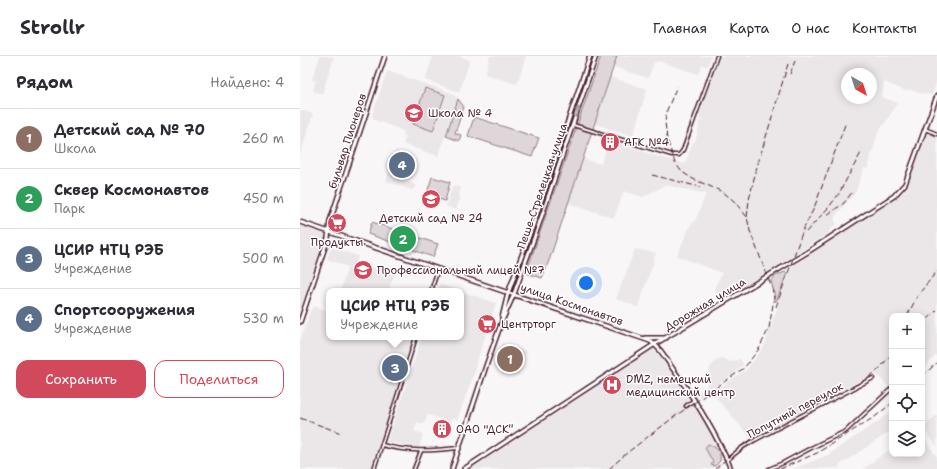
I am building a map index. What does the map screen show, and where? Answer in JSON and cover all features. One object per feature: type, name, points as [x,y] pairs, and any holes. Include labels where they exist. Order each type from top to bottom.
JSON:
[{"type":"street","name":"бульвар Пионеров","points":[[300,322],[328,238],[330,221],[385,56]]},
{"type":"street","name":"Пеше-Стрелецкая улица","points":[[502,321],[508,293],[590,56]]},
{"type":"street","name":"Пеше-Стрелецкая улица","points":[[452,469],[502,321],[514,294],[596,56]]},
{"type":"street","points":[[573,125],[672,155],[679,155],[683,150],[717,56]]},
{"type":"street","name":"Дорожная улица","points":[[464,469],[655,344],[801,256],[894,196],[905,184],[937,96]]},
{"type":"street","points":[[925,129],[937,134]]},
{"type":"street","name":"улица Космонавтов","points":[[300,222],[514,294],[642,338],[655,344]]},
{"type":"street","points":[[432,288],[438,269]]},
{"type":"street","points":[[642,338],[657,339],[667,337]]},
{"type":"street","points":[[374,469],[415,340]]},
{"type":"street","points":[[655,344],[694,400],[715,434],[731,469]]},
{"type":"street","name":"Попутный переулок","points":[[727,460],[742,447],[873,378]]},
{"type":"street","points":[[769,469],[846,431],[889,391]]},
{"type":"street","points":[[686,406],[694,400]]},
{"type":"street","points":[[382,444],[401,449],[421,451],[458,448]]},
{"type":"street","points":[[414,469],[421,451]]},
{"type":"shaded area","points":[[320,56],[334,57],[322,94],[313,91],[316,81],[312,79]]},
{"type":"shaded area","points":[[433,56],[458,56],[470,60],[459,92],[425,80]]},
{"type":"shaded area","points":[[490,56],[526,56],[517,84],[485,74]]},
{"type":"shaded area","points":[[601,56],[617,56],[542,278],[526,273]]},
{"type":"shaded area","points":[[617,56],[711,56],[708,66],[702,65],[698,74],[658,61],[654,63],[648,78],[614,67]]},
{"type":"shaded area","points":[[720,56],[937,56],[937,80],[932,95],[919,93],[909,89],[906,91],[884,82],[882,97],[898,103],[878,133],[867,169],[864,168],[855,193],[835,216],[835,222],[837,224],[831,228],[829,233],[722,301],[714,289],[722,273],[677,256],[691,224],[694,223],[696,219],[706,194],[665,185],[643,197],[624,191],[614,218],[568,203],[583,159],[601,164],[609,140],[685,164],[693,142],[695,142],[700,120],[704,120],[699,117]]},
{"type":"shaded area","name":"Школа № 4","points":[[387,71],[452,93],[458,99],[438,156],[403,144],[406,136],[403,135],[404,131],[375,120],[372,116]]},
{"type":"shaded area","points":[[610,77],[647,89],[633,136],[595,124]]},
{"type":"shaded area","points":[[425,88],[445,95],[433,131],[413,124]]},
{"type":"shaded area","points":[[458,99],[464,107],[455,133],[461,135],[459,141],[446,136]]},
{"type":"shaded area","points":[[300,110],[313,114],[300,155]]},
{"type":"shaded area","points":[[474,117],[539,138],[532,157],[468,136]]},
{"type":"shaded area","points":[[927,131],[937,135],[937,354],[925,367],[925,313],[889,313],[889,387],[876,374],[844,389],[751,438],[712,393],[747,369],[764,347],[791,267],[906,190]]},
{"type":"shaded area","points":[[396,151],[411,158],[404,180],[415,185],[412,190],[386,181]]},
{"type":"shaded area","points":[[432,177],[450,182],[445,201],[436,198],[437,196],[427,193]]},
{"type":"shaded area","points":[[453,185],[461,188],[456,210],[446,206]]},
{"type":"shaded area","points":[[372,222],[438,244],[433,257],[368,234]]},
{"type":"shaded area","points":[[300,224],[323,232],[325,236],[300,311]]},
{"type":"shaded area","name":"Профессиональный лицей №7","points":[[331,247],[358,256],[356,262],[394,275],[389,288],[341,288],[348,267],[327,259]]},
{"type":"shaded area","points":[[635,249],[656,253],[653,262],[654,264],[638,307],[616,299]]},
{"type":"shaded area","points":[[785,272],[787,273],[775,302],[771,281],[775,276]]},
{"type":"shaded area","points":[[439,284],[451,288],[438,288]]},
{"type":"shaded area","points":[[464,292],[496,303],[475,367],[476,368],[457,420],[452,418],[451,421],[447,421],[428,415],[424,424],[417,422],[414,431],[423,434],[419,448],[387,442],[421,340],[464,340]]},
{"type":"shaded area","points":[[314,306],[326,310],[326,340],[412,340],[371,469],[300,469],[300,341],[311,309],[313,309]]},
{"type":"shaded area","points":[[502,344],[526,351],[518,375],[495,367]]},
{"type":"shaded area","points":[[654,348],[713,434],[724,458],[712,469],[471,469]]},
{"type":"shaded area","points":[[722,358],[731,362],[740,359],[743,364],[736,372],[700,397],[697,394],[709,383],[710,367],[717,360]]},
{"type":"shaded area","points":[[889,414],[889,432],[841,464],[838,468],[793,469],[828,455]]},
{"type":"shaded area","points":[[937,415],[937,446],[925,431],[925,425]]},
{"type":"shaded area","points":[[925,440],[937,457],[937,469],[863,469],[889,450],[889,457],[925,457]]},
{"type":"shaded area","points":[[708,444],[716,448],[720,454],[720,461],[715,466],[711,465],[713,462],[705,448]]},
{"type":"railway","points":[[790,74],[795,61]]},
{"type":"railway","points":[[747,217],[749,200],[756,170],[788,64]]},
{"type":"railway","points":[[609,469],[628,452],[674,417],[744,368],[759,349],[769,328],[774,299],[772,288],[750,231],[747,217],[734,201],[723,192],[693,179],[682,172],[675,163],[667,139],[665,122],[667,110],[677,86]]},
{"type":"railway","points":[[776,307],[803,230],[814,208],[846,122]]},
{"type":"railway","points":[[806,232],[838,195],[862,151]]},
{"type":"railway","points":[[652,175],[700,187]]},
{"type":"railway","points":[[827,215],[844,203],[853,191]]},
{"type":"railway","points":[[909,313],[918,295],[937,271]]},
{"type":"railway","points":[[925,322],[937,310]]},
{"type":"railway","points":[[715,469],[749,441],[865,380],[877,371],[889,357]]},
{"type":"railway","points":[[925,373],[937,363]]},
{"type":"railway","points":[[780,469],[817,453],[876,416],[889,405]]},
{"type":"railway","points":[[300,418],[341,433]]},
{"type":"place","name":"Школа № 4","points":[[414,113]]},
{"type":"place","name":"АГК №4","points":[[610,142]]},
{"type":"place","name":"Спортсооружения","points":[[402,165]]},
{"type":"place","name":"Детский сад № 24","points":[[431,199]]},
{"type":"place","name":"Продукты","points":[[337,223]]},
{"type":"place","name":"Сквер Космонавтов","points":[[403,239]]},
{"type":"place","name":"Профессиональный лицей №7","points":[[363,270]]},
{"type":"place","name":"Центрторг","points":[[487,324]]},
{"type":"place","name":"Детский сад № 70","points":[[510,359]]},
{"type":"place","name":"ЦСИР НТЦ РЭБ","points":[[395,368]]},
{"type":"place","name":"DMZ, немецкий медицинский центр","points":[[612,385]]},
{"type":"place","name":"ОАО \"ДСК\"","points":[[442,429]]}]
